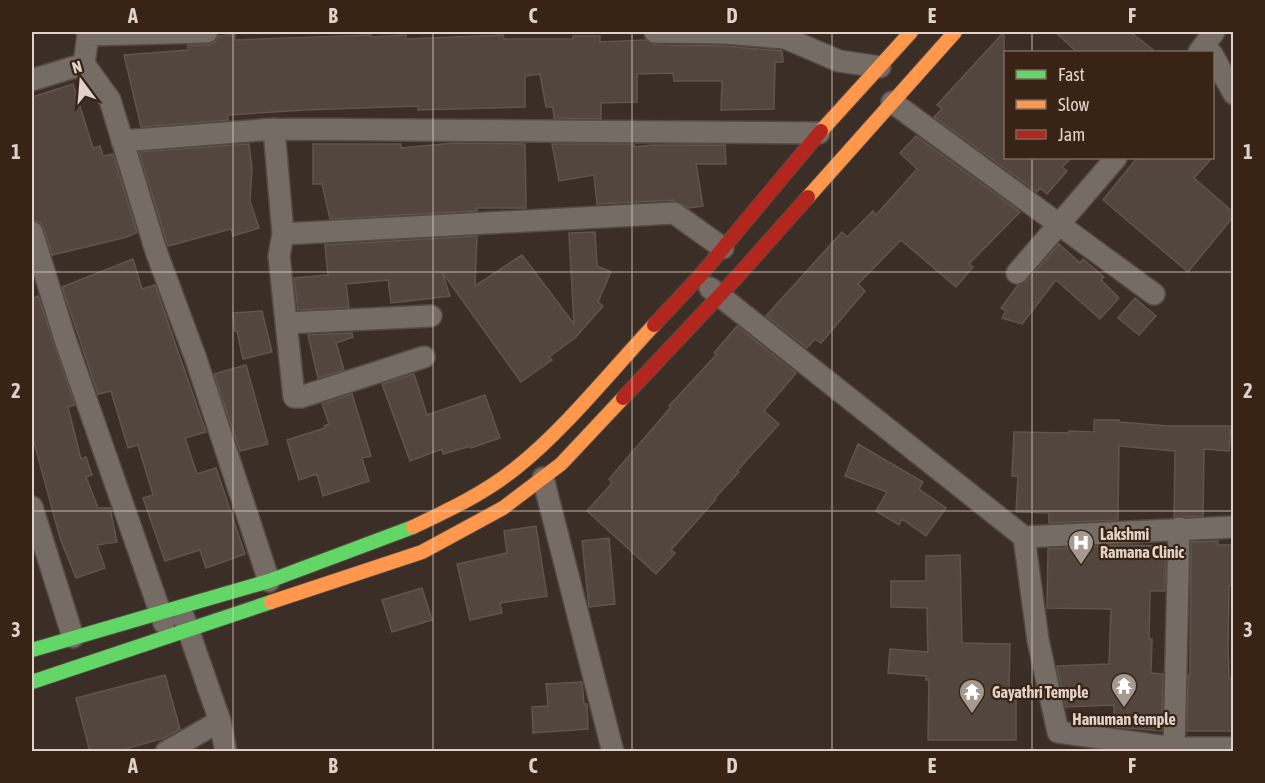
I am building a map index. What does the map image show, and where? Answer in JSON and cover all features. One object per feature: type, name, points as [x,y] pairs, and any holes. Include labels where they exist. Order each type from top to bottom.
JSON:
[{"type":"main road","points":[[32,650],[269,581],[407,530],[466,502],[516,468],[552,435],[699,277],[819,133],[911,32]]},
{"type":"main road","points":[[32,682],[422,552],[488,518],[561,464],[719,296],[955,32]]},
{"type":"street","points":[[207,32],[88,33],[84,64],[110,100],[156,251],[196,359],[269,581]]},
{"type":"street","points":[[655,32],[723,32],[785,38],[839,61],[880,67]]},
{"type":"street","points":[[1214,57],[1233,94]]},
{"type":"street","points":[[32,80],[84,64]]},
{"type":"street","points":[[892,102],[1154,294]]},
{"type":"street","points":[[123,141],[274,129],[819,133]]},
{"type":"street","points":[[274,129],[283,234],[279,256],[294,397],[301,397],[424,357]]},
{"type":"street","points":[[1017,273],[1115,159]]},
{"type":"street","points":[[283,234],[674,213],[723,248]]},
{"type":"street","points":[[32,232],[90,413],[171,609],[178,634],[220,721],[226,752]]},
{"type":"street","points":[[699,277],[719,296],[1024,537],[1233,527]]},
{"type":"street","points":[[286,323],[431,316]]},
{"type":"street","points":[[543,478],[613,752]]},
{"type":"street","points":[[32,507],[74,637]]},
{"type":"street","points":[[1174,750],[1179,528]]},
{"type":"street","points":[[1024,537],[1038,640],[1058,732],[1174,750],[1233,748]]},
{"type":"street","points":[[166,752],[220,721]]},
{"type":"building","points":[[1004,32],[1004,159],[1070,159],[1062,167],[1067,171],[1047,194],[1040,188],[1037,192],[934,117],[942,109],[937,105]]},
{"type":"building","points":[[1055,32],[1130,32],[1155,51],[1076,51]]},
{"type":"building","points":[[235,34],[235,40],[371,35],[371,37],[406,35],[406,39],[503,35],[504,39],[573,39],[573,36],[600,36],[600,42],[646,40],[655,45],[723,46],[782,51],[783,62],[775,62],[774,109],[721,110],[722,81],[674,81],[673,73],[637,74],[637,102],[601,103],[601,119],[554,118],[553,107],[546,107],[540,74],[525,76],[525,107],[418,110],[418,106],[304,110],[228,115],[228,120],[141,127],[124,55],[188,50],[188,45],[208,45],[214,43],[219,36]]},
{"type":"building","points":[[73,84],[93,148],[100,146],[103,156],[113,154],[137,232],[127,237],[52,255],[44,228],[40,222],[32,220],[32,97]]},
{"type":"building","points":[[916,136],[1020,212],[969,264],[973,267],[956,287],[901,240],[858,284],[865,291],[821,343],[815,339],[807,348],[766,316],[842,232],[847,237],[873,211],[876,215],[917,169],[900,153]]},
{"type":"building","points":[[454,143],[525,144],[526,208],[477,208],[477,211],[330,219],[322,184],[313,184],[313,144],[401,144],[401,148]]},
{"type":"building","points":[[249,144],[252,168],[250,201],[259,228],[233,236],[231,229],[168,246],[139,152]]},
{"type":"building","points":[[552,144],[634,144],[634,147],[725,145],[726,164],[696,164],[703,206],[689,208],[673,200],[597,204],[594,175],[559,181]]},
{"type":"building","points":[[1136,159],[1211,159],[1194,178],[1233,212],[1233,217],[1188,272],[1103,200]]},
{"type":"building","points":[[595,232],[597,266],[611,272],[598,302],[603,306],[575,338],[549,357],[552,360],[521,382],[442,272],[450,296],[391,303],[388,280],[346,284],[349,307],[298,310],[294,278],[328,275],[325,245],[477,236],[475,286],[522,255],[574,324],[569,233]]},
{"type":"building","points":[[1059,244],[1080,263],[1083,259],[1104,277],[1101,280],[1119,298],[1100,319],[1056,280],[1022,324],[1002,318],[1006,311],[1001,308],[1018,285],[1027,281]]},
{"type":"building","points":[[133,259],[142,289],[155,285],[206,432],[185,438],[197,474],[216,468],[245,554],[206,568],[200,550],[165,561],[143,498],[153,495],[138,445],[128,448],[111,391],[98,394],[62,287]]},
{"type":"building","points":[[38,296],[75,405],[68,407],[81,459],[86,457],[92,475],[86,477],[98,508],[110,508],[117,542],[97,545],[105,568],[76,578],[60,538],[32,435],[32,299]]},
{"type":"building","points":[[1135,298],[1156,316],[1139,335],[1118,318]]},
{"type":"building","points":[[262,311],[272,352],[243,359],[237,331],[235,331],[233,313]]},
{"type":"building","points":[[737,326],[796,373],[764,411],[779,424],[671,550],[675,553],[656,574],[587,511],[612,483],[609,479],[671,407],[669,406],[716,355],[714,353]]},
{"type":"building","points":[[352,333],[353,337],[336,343],[344,370],[318,378],[308,335]]},
{"type":"building","points":[[246,365],[268,444],[240,451],[214,374]]},
{"type":"building","points":[[414,374],[427,415],[485,395],[500,438],[443,454],[442,449],[410,461],[382,384]]},
{"type":"building","points":[[352,394],[371,456],[362,458],[369,481],[323,496],[317,474],[299,480],[287,440],[325,428],[324,426],[329,424],[322,404]]},
{"type":"building","points":[[1094,420],[1119,420],[1119,422],[1167,426],[1231,426],[1229,451],[1204,449],[1203,516],[1174,517],[1175,451],[1119,446],[1118,520],[1049,523],[1049,513],[1016,512],[1018,476],[1012,476],[1014,432],[1094,432]]},
{"type":"building","points":[[858,444],[923,482],[919,489],[946,508],[926,536],[902,519],[899,525],[876,511],[887,492],[845,476]]},
{"type":"building","points":[[536,526],[547,596],[500,603],[502,613],[470,620],[457,564],[507,553],[504,531]]},
{"type":"building","points":[[609,538],[615,604],[589,607],[582,541]]},
{"type":"building","points":[[1218,541],[1218,545],[1233,545],[1233,586],[1229,586],[1228,649],[1229,678],[1233,678],[1233,731],[1187,731],[1188,675],[1190,675],[1191,542]]},
{"type":"building","points":[[1124,545],[1166,546],[1165,591],[1150,591],[1151,673],[1163,674],[1162,731],[1114,727],[1114,705],[1066,707],[1057,668],[1057,666],[1109,664],[1111,609],[1047,608],[1048,549]]},
{"type":"building","points":[[960,555],[962,643],[1010,644],[1009,690],[1016,690],[1016,740],[928,740],[929,680],[926,680],[926,676],[888,673],[890,649],[928,652],[927,608],[891,607],[891,581],[926,581],[926,556]]},
{"type":"building","points":[[422,588],[432,620],[392,632],[382,600]]},
{"type":"building","points":[[165,675],[180,729],[164,738],[115,752],[90,752],[76,698]]},
{"type":"building","points":[[582,682],[584,704],[587,704],[588,729],[533,733],[532,707],[548,706],[546,684]]},
{"type":"traffic: fast","points":[[32,650],[269,581],[413,527]]},
{"type":"traffic: fast","points":[[32,682],[271,602]]},
{"type":"traffic: slow","points":[[821,131],[911,32]]},
{"type":"traffic: slow","points":[[808,197],[955,32]]},
{"type":"traffic: slow","points":[[413,527],[479,493],[534,453],[570,418],[654,325]]},
{"type":"traffic: slow","points":[[271,602],[422,552],[503,508],[561,464],[623,398]]},
{"type":"traffic: jam","points":[[654,325],[699,277],[821,131]]},
{"type":"traffic: jam","points":[[623,398],[736,278],[808,197]]},
{"type":"place","name":"Lakshmi Ramana Clinic","points":[[1081,566]]},
{"type":"place","name":"Hanuman temple","points":[[1124,709]]},
{"type":"place","name":"Gayathri Temple","points":[[972,715]]}]
